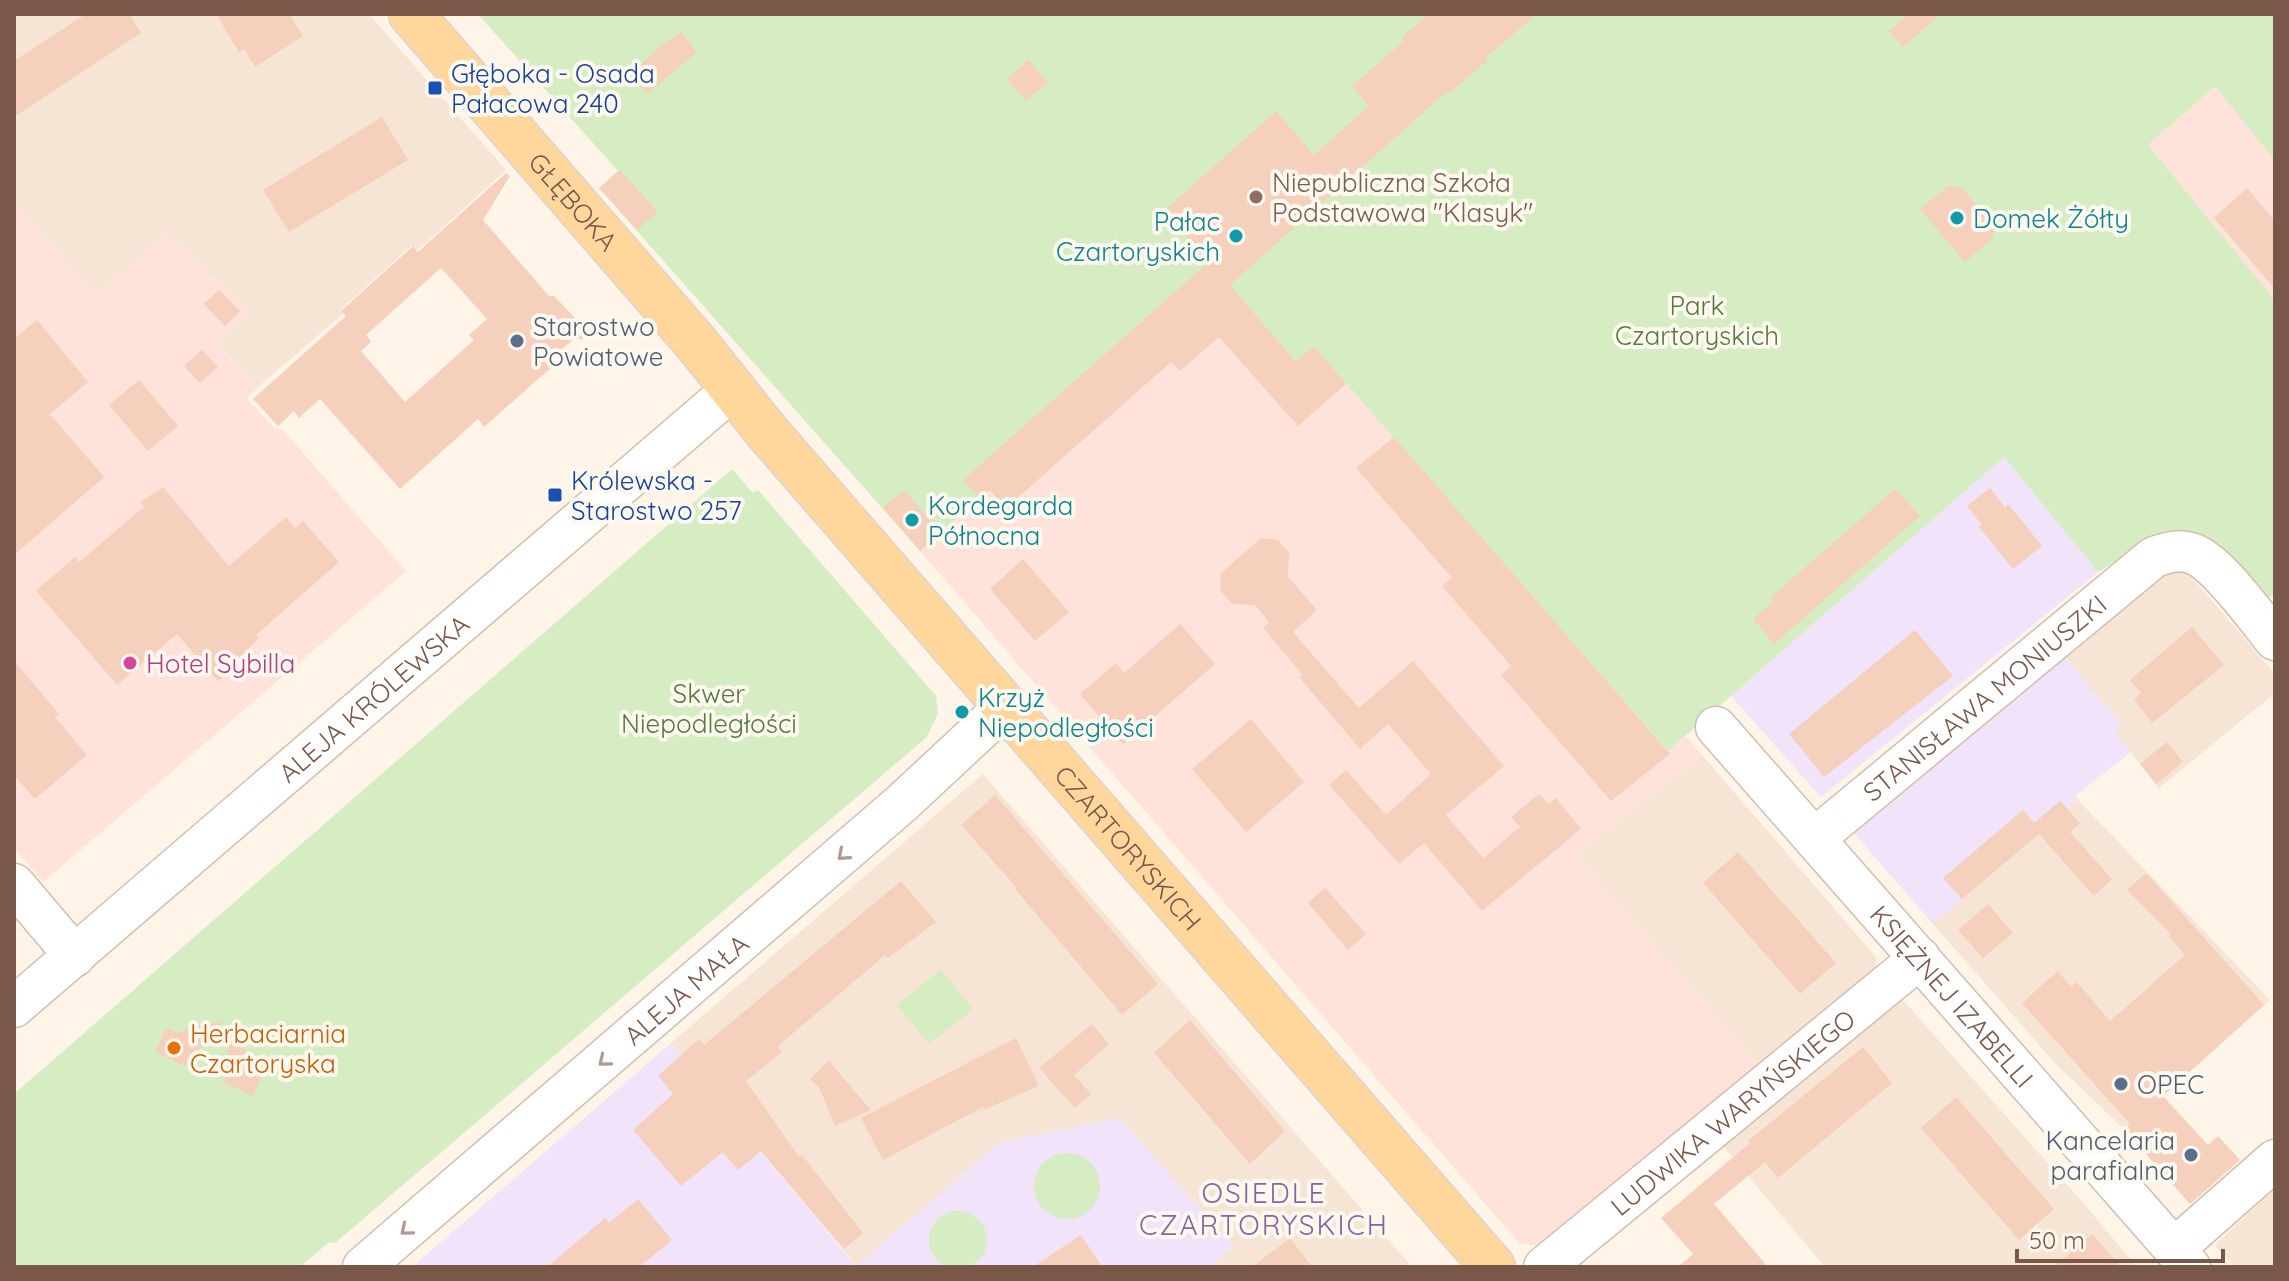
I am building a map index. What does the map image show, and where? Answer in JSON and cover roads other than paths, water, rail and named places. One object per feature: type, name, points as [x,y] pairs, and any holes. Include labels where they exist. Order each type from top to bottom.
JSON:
[{"type":"main road","name":"GŁĘBOKA","points":[[411,14],[733,389]]},
{"type":"main road","name":"CZARTORYSKICH","points":[[733,389],[1005,707],[1493,1267]]},
{"type":"street","name":"ALEJA KRÓLEWSKA","points":[[14,1007],[733,389]]},
{"type":"street","name":"STANISŁAWA MONIUSZKI","points":[[1815,838],[2154,557],[2173,551],[2193,553],[2210,563],[2275,640]]},
{"type":"street","name":"ALEJA MAŁA","points":[[363,1267],[902,803],[1005,707]]},
{"type":"street","name":"KSIĘŻNEJ IZABELLI","points":[[1716,727],[2182,1258]]},
{"type":"street","points":[[14,884],[75,956]]},
{"type":"street","name":"LUDWIKA WARYŃSKIEGO","points":[[1544,1267],[1920,958]]},
{"type":"street","points":[[2182,1258],[2275,1160]]},
{"type":"place","name":"Głęboka - Osada Pałacowa 240","points":[[435,88]]},
{"type":"place","name":"Niepubliczna Szkoła Podstawowa \"Klasyk\"","points":[[1256,197]]},
{"type":"place","name":"Domek Żółty","points":[[1957,218]]},
{"type":"place","name":"Pałac Czartoryskich","points":[[1236,236]]},
{"type":"place","name":"Starostwo Powiatowe","points":[[517,341]]},
{"type":"place","name":"Królewska - Starostwo 257","points":[[555,495]]},
{"type":"place","name":"Kordegarda Północna","points":[[912,520]]},
{"type":"place","name":"Hotel Sybilla","points":[[130,663]]},
{"type":"place","name":"Krzyż Niepodległości","points":[[962,712]]},
{"type":"place","name":"Herbaciarnia Czartoryska","points":[[174,1048]]},
{"type":"place","name":"OPEC","points":[[2121,1084]]},
{"type":"place","name":"Kancelaria parafialna","points":[[2191,1155]]},
{"type":"district","name":"OSIEDLE CZARTORYSKICH","points":[[1264,1208]]},
{"type":"park label","name":"Park Czartoryskich","points":[[1697,320]]},
{"type":"park label","name":"Skwer Niepodległości","points":[[709,708]]}]
